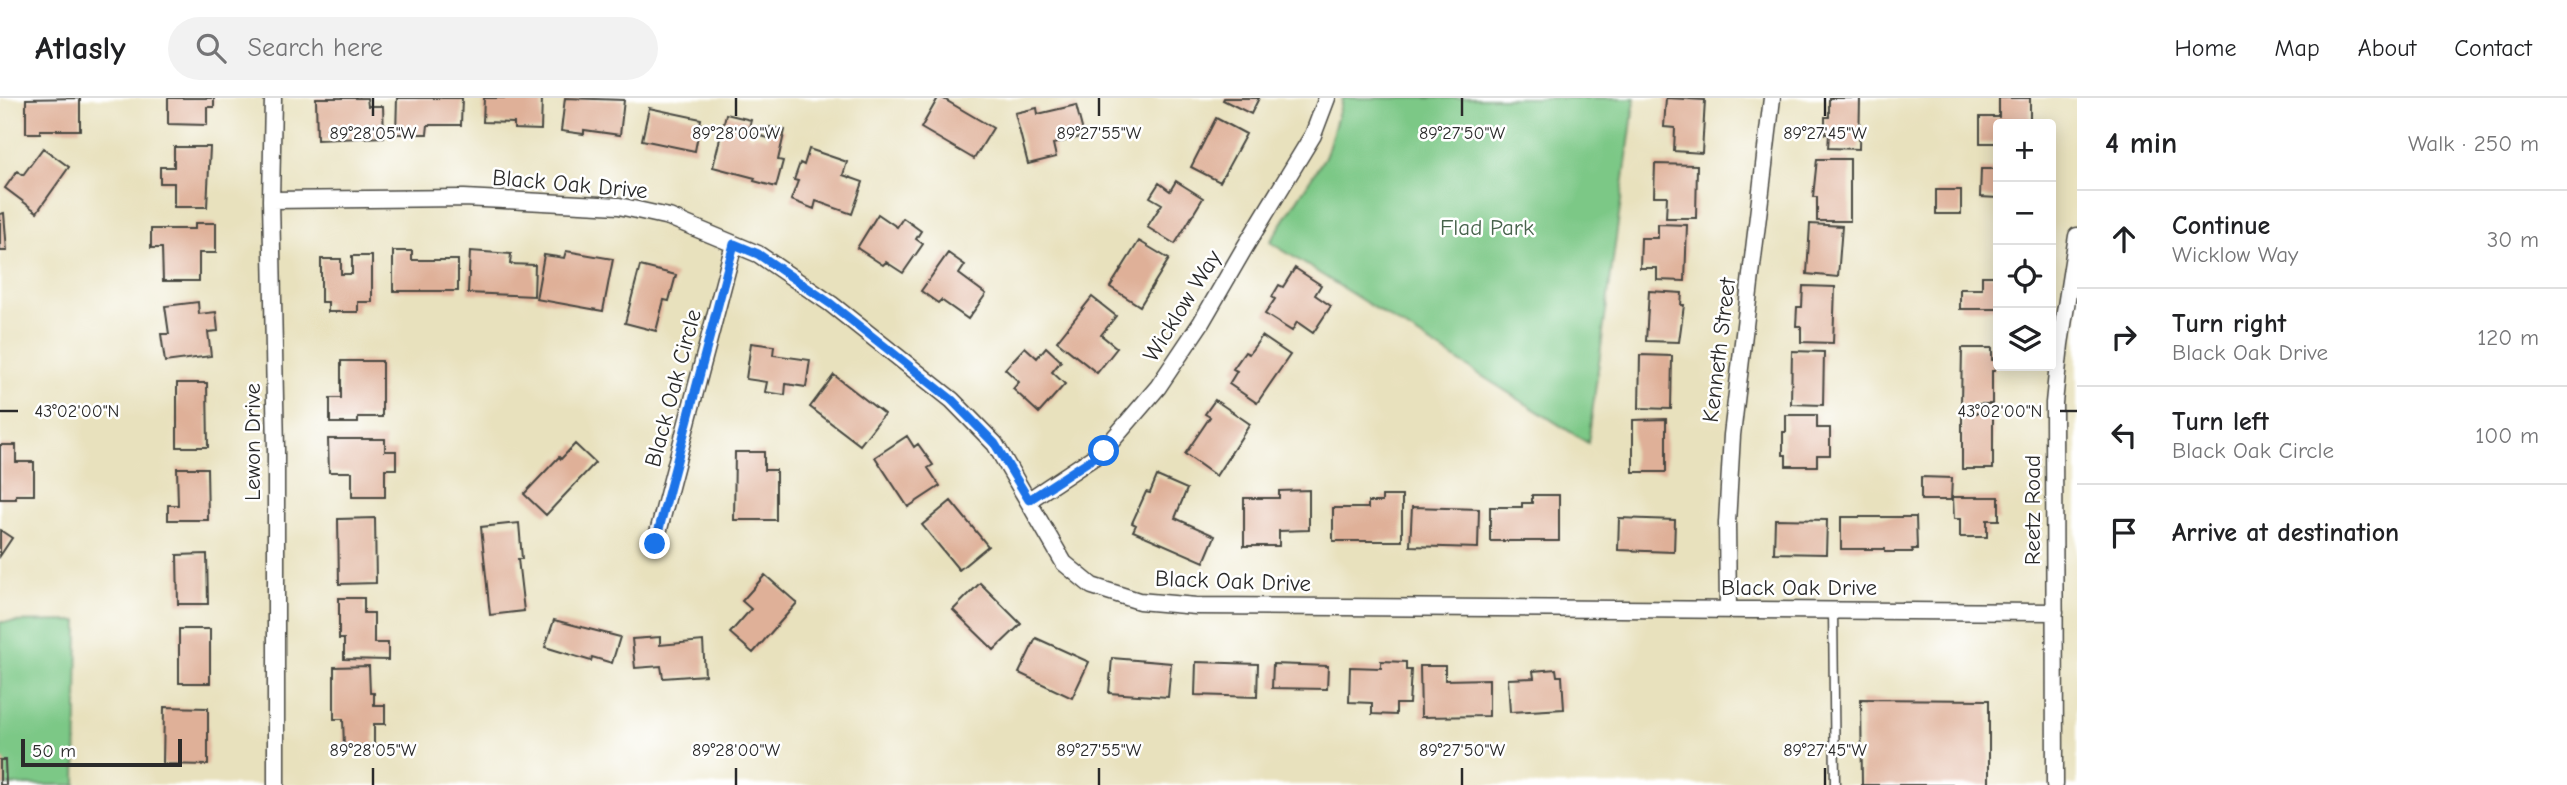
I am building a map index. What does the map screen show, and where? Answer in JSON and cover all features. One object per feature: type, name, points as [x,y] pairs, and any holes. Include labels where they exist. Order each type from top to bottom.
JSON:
[{"type":"street","name":"Lewon Drive","points":[[273,98],[271,200],[276,450],[276,785]]},
{"type":"street","name":"Wicklow Way","points":[[1029,500],[1104,451],[1158,387],[1202,323],[1313,135],[1327,98]]},
{"type":"street","name":"Kenneth Street","points":[[1728,609],[1727,523],[1732,435],[1772,98]]},
{"type":"street","name":"Black Oak Drive","points":[[271,200],[464,198],[619,206],[669,217],[758,254],[831,304],[952,400],[995,444],[1064,563],[1092,586],[1139,601],[1196,606],[2055,612]]},
{"type":"street","name":"Reetz Road","points":[[2055,785],[2054,403],[2060,344],[2077,236]]},
{"type":"street","name":"Black Oak Circle","points":[[655,544],[734,244]]},
{"type":"lane","points":[[1833,610],[1835,785]]},
{"type":"green space","name":"Flad Park","points":[[1343,98],[1635,98],[1588,443],[1270,242],[1326,155]]},
{"type":"green space","points":[[78,621],[76,785],[0,785],[0,622]]},
{"type":"building","points":[[80,98],[80,130],[40,130],[40,133],[26,133],[26,99]]},
{"type":"building","points":[[168,98],[214,98],[214,107],[207,107],[207,125],[168,124]]},
{"type":"building","points":[[316,98],[367,98],[368,106],[383,106],[384,137],[317,140]]},
{"type":"building","points":[[397,98],[462,98],[461,125],[428,125],[427,134],[396,134]]},
{"type":"building","points":[[484,98],[542,98],[541,130],[514,129],[514,123],[483,122]]},
{"type":"building","points":[[565,98],[624,100],[620,135],[584,130],[584,134],[561,131]]},
{"type":"building","points":[[938,98],[993,128],[974,159],[921,128]]},
{"type":"building","points":[[1259,98],[1251,114],[1223,100]]},
{"type":"building","points":[[1666,98],[1705,100],[1702,153],[1674,151],[1675,128],[1664,127]]},
{"type":"building","points":[[1829,98],[1860,98],[1859,149],[1828,148],[1829,134],[1825,134],[1825,117],[1829,117]]},
{"type":"building","points":[[1999,98],[2030,98],[2030,119],[1993,119],[1993,143],[1980,143],[1980,117],[1999,117]]},
{"type":"building","points":[[1076,105],[1084,136],[1053,144],[1056,157],[1028,164],[1015,113],[1037,108],[1038,114]]},
{"type":"building","points":[[649,108],[701,119],[695,151],[642,140]]},
{"type":"building","points":[[726,114],[751,120],[747,135],[753,137],[754,134],[768,138],[770,127],[785,130],[778,160],[783,161],[776,187],[754,181],[755,178],[713,167]]},
{"type":"building","points":[[1216,118],[1246,134],[1220,182],[1191,167]]},
{"type":"building","points":[[174,147],[210,147],[207,207],[174,207],[174,183],[160,183],[160,167],[174,167]]},
{"type":"building","points":[[43,148],[69,167],[37,212],[5,188],[17,171],[23,175]]},
{"type":"building","points":[[809,149],[847,162],[843,175],[863,182],[852,214],[816,201],[814,209],[791,200],[798,181],[794,180],[800,163],[804,165]]},
{"type":"building","points":[[1817,159],[1850,159],[1850,221],[1817,221],[1817,197],[1813,197]]},
{"type":"building","points":[[1655,164],[1697,165],[1696,218],[1666,218],[1667,196],[1654,196]]},
{"type":"building","points":[[1981,169],[1993,169],[1993,198],[1980,197]]},
{"type":"building","points":[[1176,181],[1203,198],[1175,244],[1147,227],[1162,204],[1150,197],[1159,183],[1170,191]]},
{"type":"building","points":[[1936,190],[1961,190],[1961,214],[1936,214]]},
{"type":"building","points":[[4,213],[7,251],[0,251],[0,214]]},
{"type":"building","points":[[878,214],[897,227],[903,218],[921,231],[916,239],[923,244],[903,273],[886,262],[883,265],[857,248]]},
{"type":"building","points":[[195,223],[216,223],[216,253],[199,253],[199,281],[163,281],[162,248],[151,248],[151,229],[195,229]]},
{"type":"building","points":[[1658,224],[1687,225],[1685,281],[1657,280],[1657,268],[1640,268],[1641,238],[1658,238]]},
{"type":"building","points":[[1810,224],[1842,226],[1838,277],[1807,274]]},
{"type":"building","points":[[1139,241],[1169,259],[1140,306],[1110,287]]},
{"type":"building","points":[[393,251],[412,251],[412,260],[458,260],[458,291],[393,291]]},
{"type":"building","points":[[470,251],[511,254],[510,264],[535,265],[534,296],[468,293]]},
{"type":"building","points":[[566,251],[613,259],[603,311],[536,299],[544,255],[564,258]]},
{"type":"building","points":[[948,253],[965,265],[959,274],[986,294],[968,319],[941,300],[938,303],[921,291]]},
{"type":"building","points":[[352,256],[372,256],[372,302],[358,302],[358,312],[328,312],[328,302],[321,302],[321,259],[341,259],[341,274],[352,274]]},
{"type":"building","points":[[640,266],[676,275],[669,301],[664,300],[656,331],[625,323]]},
{"type":"building","points":[[1295,268],[1321,285],[1315,295],[1331,306],[1313,333],[1297,322],[1292,331],[1265,314],[1275,299],[1272,297],[1279,285],[1283,287]]},
{"type":"building","points":[[1982,276],[1993,276],[1993,309],[1960,309],[1960,289],[1982,289]]},
{"type":"building","points":[[1803,286],[1835,287],[1833,343],[1801,342],[1801,326],[1796,326],[1797,307],[1802,307]]},
{"type":"building","points":[[1649,291],[1682,293],[1681,305],[1684,305],[1679,342],[1646,341]]},
{"type":"building","points":[[1092,297],[1116,316],[1101,335],[1117,348],[1097,373],[1057,341]]},
{"type":"building","points":[[198,302],[199,314],[216,312],[218,331],[208,332],[211,356],[165,362],[161,334],[169,334],[165,306]]},
{"type":"building","points":[[1262,336],[1290,355],[1257,403],[1229,384],[1237,371],[1233,369],[1245,352],[1249,354]]},
{"type":"building","points":[[751,343],[774,346],[773,355],[810,360],[806,387],[786,384],[785,395],[765,392],[767,382],[746,379]]},
{"type":"building","points":[[1025,347],[1037,358],[1046,347],[1061,361],[1052,372],[1065,384],[1039,413],[1013,389],[1019,382],[1005,369]]},
{"type":"building","points":[[1962,348],[1992,348],[1992,404],[1961,404]]},
{"type":"building","points":[[1792,351],[1824,352],[1823,405],[1791,404]]},
{"type":"building","points":[[1640,355],[1672,356],[1671,409],[1639,408]]},
{"type":"building","points":[[341,361],[382,361],[382,417],[358,417],[358,423],[330,423],[330,398],[341,398]]},
{"type":"building","points":[[834,375],[884,414],[860,445],[810,407]]},
{"type":"building","points":[[177,383],[207,383],[208,447],[177,447]]},
{"type":"building","points":[[1215,400],[1250,424],[1216,476],[1185,454],[1210,417],[1205,414]]},
{"type":"building","points":[[1962,413],[1993,413],[1993,469],[1962,469]]},
{"type":"building","points":[[1786,415],[1817,415],[1817,428],[1830,428],[1830,455],[1817,455],[1817,466],[1786,466],[1783,432],[1786,432]]},
{"type":"building","points":[[1666,419],[1666,472],[1633,472],[1633,420]]},
{"type":"building","points":[[907,436],[914,447],[918,444],[933,465],[928,468],[940,486],[908,507],[875,457]]},
{"type":"building","points":[[328,439],[385,439],[385,451],[396,451],[396,469],[385,469],[385,497],[352,497],[352,472],[329,472]]},
{"type":"building","points":[[575,444],[595,463],[546,515],[524,494]]},
{"type":"building","points":[[0,445],[16,445],[16,462],[34,462],[34,495],[16,495],[16,499],[0,499]]},
{"type":"building","points":[[735,452],[764,452],[764,470],[776,470],[776,520],[734,520]]},
{"type":"building","points":[[177,468],[207,468],[208,520],[168,520],[168,505],[178,505]]},
{"type":"building","points":[[1157,476],[1187,489],[1175,518],[1215,536],[1204,562],[1133,531],[1136,525],[1132,523],[1146,492],[1150,493]]},
{"type":"building","points":[[1921,477],[1952,478],[1951,500],[1921,500]]},
{"type":"building","points":[[1309,490],[1309,530],[1279,531],[1279,546],[1244,546],[1244,498],[1279,498],[1279,491]]},
{"type":"building","points":[[1532,495],[1559,495],[1559,541],[1490,541],[1490,507],[1522,507],[1522,503],[1532,503]]},
{"type":"building","points":[[1382,496],[1402,496],[1402,541],[1333,541],[1333,508],[1368,508],[1368,502],[1382,502]]},
{"type":"building","points":[[1953,497],[1999,497],[1999,520],[1987,520],[1987,537],[1960,537],[1960,519],[1954,519]]},
{"type":"building","points":[[951,501],[988,546],[959,570],[922,525]]},
{"type":"building","points":[[1412,507],[1479,509],[1478,548],[1410,546]]},
{"type":"building","points":[[1841,517],[1916,517],[1917,549],[1912,549],[1913,552],[1885,552],[1885,549],[1841,549]]},
{"type":"building","points":[[375,518],[376,583],[339,584],[338,519]]},
{"type":"building","points":[[1619,518],[1675,520],[1674,552],[1618,550]]},
{"type":"building","points":[[1775,519],[1827,520],[1826,554],[1774,553]]},
{"type":"building","points":[[519,523],[522,559],[518,559],[524,611],[490,615],[481,527]]},
{"type":"building","points":[[0,530],[12,538],[0,556]]},
{"type":"building","points":[[207,554],[208,604],[178,604],[177,555]]},
{"type":"building","points":[[765,575],[797,603],[753,653],[730,633],[751,609],[742,601]]},
{"type":"building","points":[[980,583],[1021,624],[994,650],[953,610]]},
{"type":"building","points":[[339,598],[364,598],[364,613],[374,613],[374,643],[388,643],[388,660],[344,659],[344,639],[339,639]]},
{"type":"building","points":[[554,620],[620,637],[612,663],[592,657],[591,661],[545,647]]},
{"type":"building","points":[[179,629],[210,629],[210,683],[179,683]]},
{"type":"building","points":[[660,637],[660,645],[703,641],[705,675],[663,678],[661,666],[635,668],[632,639]]},
{"type":"building","points":[[1036,638],[1089,662],[1072,698],[1019,673]]},
{"type":"building","points":[[1112,658],[1171,663],[1168,697],[1109,693]]},
{"type":"building","points":[[1381,661],[1406,662],[1406,670],[1411,670],[1409,704],[1396,704],[1396,715],[1372,714],[1372,703],[1349,702],[1350,667],[1381,668]]},
{"type":"building","points":[[1196,662],[1258,664],[1257,697],[1195,695]]},
{"type":"building","points":[[1273,664],[1328,666],[1327,689],[1272,688]]},
{"type":"building","points":[[369,666],[370,693],[374,693],[374,705],[385,705],[385,724],[374,724],[374,745],[344,746],[343,719],[334,719],[334,667]]},
{"type":"building","points":[[1420,666],[1445,666],[1445,680],[1489,679],[1489,716],[1421,717]]},
{"type":"building","points":[[1556,669],[1557,676],[1562,676],[1564,709],[1510,712],[1508,679],[1534,678],[1533,671]]},
{"type":"building","points":[[1861,699],[1989,700],[1989,785],[1862,785]]},
{"type":"building","points":[[164,707],[208,708],[208,765],[163,764]]},
{"type":"building","points":[[0,760],[5,760],[6,785],[0,785]]},
{"type":"route","points":[[655,544],[734,244],[758,254],[831,304],[952,400],[995,444],[1029,500],[1104,451]]}]
